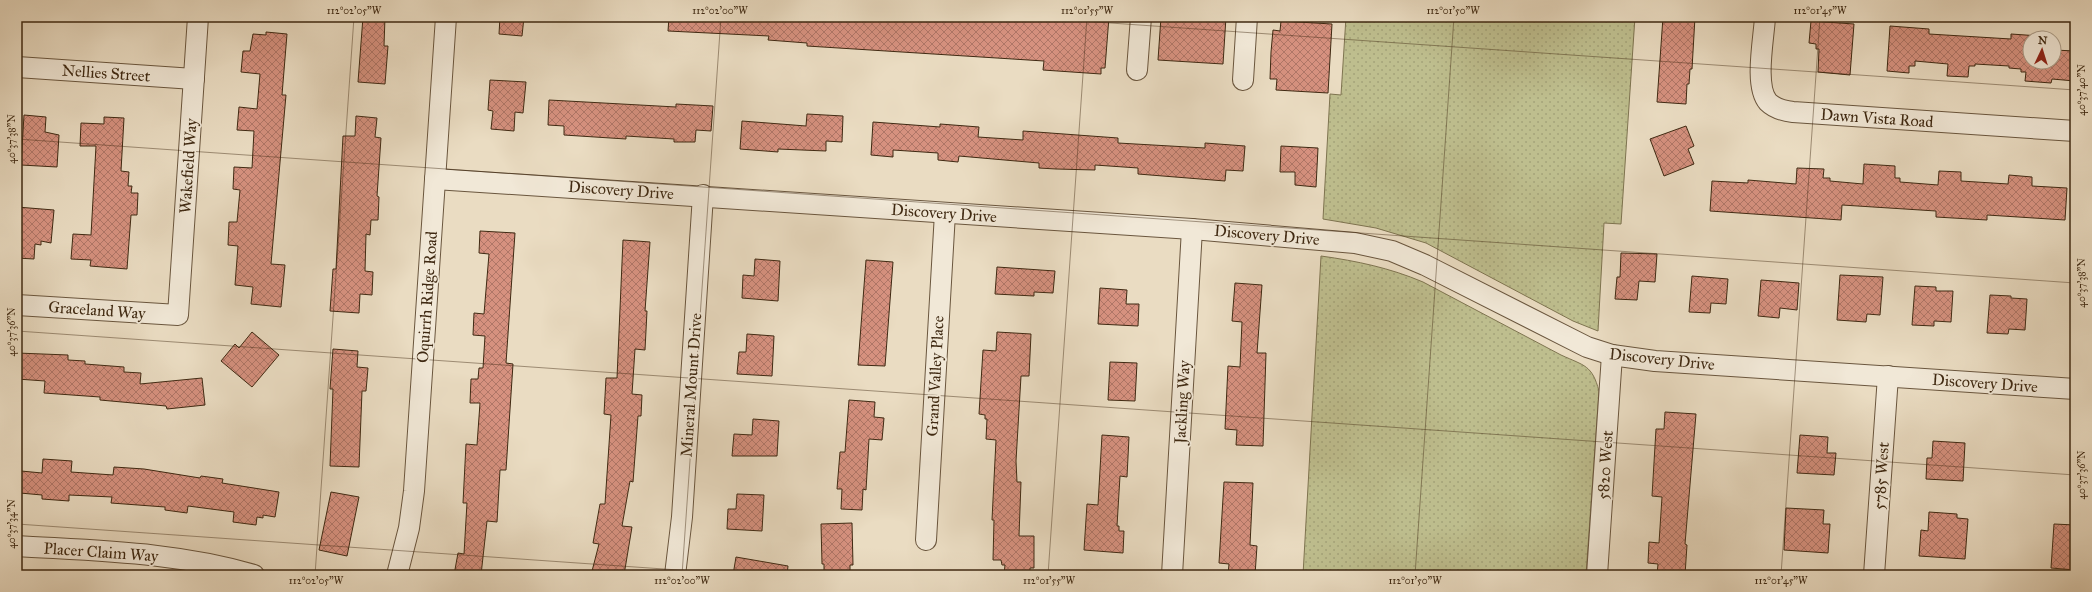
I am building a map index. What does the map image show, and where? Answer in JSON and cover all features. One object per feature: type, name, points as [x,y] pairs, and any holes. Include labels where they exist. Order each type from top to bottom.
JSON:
[{"type":"street","name":"Wakefield Way","points":[[178,316],[198,17]]},
{"type":"street","name":"Oquirrh Ridge Road","points":[[397,575],[409,528],[414,491],[446,17]]},
{"type":"street","points":[[1138,70],[1141,17]]},
{"type":"street","points":[[1243,80],[1248,17]]},
{"type":"street","name":"Dawn Vista Road","points":[[1765,17],[1761,81],[1768,101],[1779,109],[1793,112],[2075,131]]},
{"type":"street","name":"Nellies Street","points":[[17,67],[194,79]]},
{"type":"street","name":"Discovery Drive","points":[[435,179],[703,195],[1192,229],[1356,243],[1392,251],[1425,265],[1587,348],[1612,355],[1655,361],[2075,389]]},
{"type":"street","name":"Mineral Mount Drive","points":[[675,575],[682,517],[703,195]]},
{"type":"street","name":"Grand Valley Place","points":[[926,540],[945,213]]},
{"type":"street","name":"Jackling Way","points":[[1172,575],[1192,229]]},
{"type":"street","name":"Graceland Way","points":[[17,305],[178,316]]},
{"type":"street","name":"5820 West","points":[[1597,575],[1612,355]]},
{"type":"street","name":"5785 West","points":[[1874,575],[1888,376]]},
{"type":"street","name":"Placer Claim Way","points":[[17,546],[170,556],[254,575]]},
{"type":"green space","points":[[1346,17],[1635,17],[1621,224],[1604,223],[1598,331],[1573,321],[1426,243],[1376,228],[1323,219],[1330,94],[1341,95]]},
{"type":"green space","points":[[1321,256],[1373,266],[1423,282],[1561,355],[1582,364],[1590,371],[1599,391],[1586,575],[1303,575]]},
{"type":"building","points":[[363,17],[385,17],[384,46],[388,46],[385,84],[358,82]]},
{"type":"building","points":[[500,17],[524,17],[522,36],[499,34]]},
{"type":"building","points":[[669,17],[1109,17],[1105,68],[1101,68],[1101,74],[1043,70],[1044,61],[807,46],[807,43],[768,40],[769,36],[668,31]]},
{"type":"building","points":[[1161,17],[1226,17],[1223,64],[1158,60]]},
{"type":"building","points":[[1663,17],[1695,17],[1692,69],[1690,69],[1689,84],[1687,84],[1686,104],[1657,102]]},
{"type":"building","points":[[1281,21],[1332,24],[1328,93],[1276,90],[1277,79],[1270,79],[1271,52],[1273,30],[1280,31]]},
{"type":"building","points":[[1811,21],[1854,24],[1850,75],[1818,72],[1819,49],[1816,49],[1816,44],[1809,43]]},
{"type":"building","points":[[1890,26],[1929,29],[1929,34],[2011,39],[2011,34],[2022,35],[2022,70],[2062,70],[2062,50],[2075,51],[2075,81],[2052,79],[2051,83],[2025,81],[2026,72],[2021,72],[2021,69],[2009,68],[2009,66],[1975,64],[1975,66],[1969,66],[1968,77],[1947,76],[1948,64],[1915,61],[1915,66],[1909,66],[1909,73],[1887,71]]},
{"type":"building","points":[[266,32],[287,34],[282,95],[286,95],[271,264],[285,265],[281,307],[251,304],[253,287],[235,285],[238,246],[228,245],[229,222],[237,222],[240,190],[233,189],[234,167],[252,168],[254,131],[237,130],[239,107],[257,109],[260,74],[241,72],[243,51],[250,51],[253,34],[266,35]]},
{"type":"building","points":[[490,80],[526,82],[523,113],[515,112],[514,131],[491,129],[493,111],[488,110]]},
{"type":"building","points":[[549,100],[676,107],[676,104],[713,106],[711,131],[696,130],[695,142],[674,142],[674,139],[626,136],[626,139],[564,135],[564,126],[548,125]]},
{"type":"building","points":[[807,114],[843,116],[842,142],[826,141],[826,151],[778,149],[778,152],[740,149],[742,121],[806,126]]},
{"type":"building","points":[[24,115],[46,117],[45,132],[59,135],[57,167],[21,165]]},
{"type":"building","points":[[356,116],[377,118],[375,137],[381,138],[377,196],[379,197],[378,220],[371,220],[370,235],[366,234],[365,271],[373,272],[372,295],[360,294],[359,313],[330,311],[333,269],[336,269],[343,136],[355,136]]},
{"type":"building","points":[[104,117],[124,118],[121,171],[129,172],[128,186],[132,186],[131,193],[138,193],[137,215],[131,215],[127,269],[90,266],[91,260],[71,259],[73,234],[91,235],[96,146],[80,146],[81,123],[104,124]]},
{"type":"building","points":[[873,122],[940,127],[940,124],[979,127],[978,137],[1023,140],[1023,131],[1118,138],[1118,143],[1205,148],[1205,143],[1245,146],[1243,171],[1226,170],[1225,181],[1138,174],[1138,168],[1095,165],[1095,170],[1039,168],[1039,163],[959,156],[958,162],[938,160],[938,153],[893,150],[893,157],[871,155]]},
{"type":"building","points":[[1686,126],[1694,146],[1688,149],[1694,164],[1664,176],[1650,139]]},
{"type":"building","points":[[1281,146],[1318,148],[1316,187],[1295,185],[1295,172],[1280,172]]},
{"type":"building","points":[[1864,164],[1895,166],[1895,178],[1900,178],[1900,182],[1938,185],[1939,171],[1961,172],[1961,181],[2008,184],[2009,175],[2032,177],[2032,186],[2067,188],[2065,220],[1987,215],[1987,220],[1936,217],[1936,211],[1842,205],[1841,220],[1710,211],[1712,181],[1748,183],[1748,180],[1796,184],[1797,168],[1824,169],[1823,178],[1830,178],[1830,181],[1863,184]]},
{"type":"building","points":[[17,207],[54,210],[51,243],[41,241],[41,245],[35,244],[34,259],[17,258]]},
{"type":"building","points":[[480,231],[515,233],[506,363],[513,364],[506,470],[500,470],[497,522],[487,521],[481,575],[454,575],[458,553],[464,554],[467,503],[463,503],[466,444],[477,445],[480,403],[470,403],[471,379],[478,379],[479,368],[483,368],[485,336],[473,335],[474,313],[484,314],[489,254],[479,253]]},
{"type":"building","points":[[623,240],[650,242],[645,311],[647,311],[645,350],[635,349],[632,394],[642,395],[641,416],[638,416],[633,482],[630,481],[622,526],[632,527],[624,575],[591,575],[599,544],[593,543],[600,504],[605,504],[611,415],[604,414],[606,378],[617,378]]},
{"type":"building","points":[[1621,253],[1657,254],[1655,282],[1639,281],[1637,300],[1615,299],[1617,277],[1620,277]]},
{"type":"building","points":[[755,259],[780,261],[778,301],[742,298],[743,275],[754,276]]},
{"type":"building","points":[[866,260],[893,262],[885,366],[858,365]]},
{"type":"building","points":[[997,267],[1055,271],[1053,293],[1034,292],[1034,296],[995,294]]},
{"type":"building","points":[[1840,275],[1883,277],[1880,315],[1867,314],[1866,322],[1837,320]]},
{"type":"building","points":[[1692,276],[1728,279],[1726,304],[1711,303],[1710,313],[1689,312]]},
{"type":"building","points":[[1761,280],[1799,283],[1797,310],[1780,308],[1779,318],[1758,316]]},
{"type":"building","points":[[1235,283],[1262,285],[1257,353],[1266,353],[1263,446],[1236,445],[1237,430],[1225,429],[1228,366],[1240,367],[1242,322],[1232,321]]},
{"type":"building","points":[[1915,286],[1936,287],[1936,291],[1953,291],[1951,322],[1934,321],[1934,326],[1912,325]]},
{"type":"building","points":[[1100,288],[1127,290],[1126,304],[1139,304],[1138,326],[1098,324]]},
{"type":"building","points":[[1990,295],[2011,296],[2011,298],[2027,299],[2025,330],[2009,329],[2008,334],[1987,333]]},
{"type":"building","points":[[252,332],[279,355],[252,387],[221,361],[235,344],[239,348]]},
{"type":"building","points":[[997,332],[1031,334],[1029,376],[1021,376],[1016,461],[1017,482],[1021,482],[1019,536],[1034,536],[1034,568],[1030,568],[1030,575],[1004,575],[1005,565],[1002,565],[1001,560],[993,560],[994,520],[992,520],[996,440],[986,439],[987,419],[985,419],[985,415],[979,414],[983,350],[996,351]]},
{"type":"building","points":[[747,334],[774,336],[772,376],[737,374],[739,352],[746,352]]},
{"type":"building","points":[[333,349],[358,351],[357,367],[368,368],[366,391],[362,391],[359,467],[330,466],[333,389],[330,389]]},
{"type":"building","points":[[17,353],[68,355],[68,360],[85,361],[85,364],[124,367],[124,372],[141,373],[140,384],[202,378],[205,405],[167,409],[166,406],[100,400],[100,397],[44,393],[45,381],[17,379]]},
{"type":"building","points":[[1110,362],[1137,363],[1135,401],[1108,400]]},
{"type":"building","points":[[849,400],[875,402],[874,417],[884,418],[882,440],[869,439],[866,490],[863,489],[862,510],[841,509],[842,489],[837,489],[840,452],[845,452]]},
{"type":"building","points":[[1665,412],[1696,414],[1685,544],[1687,545],[1685,575],[1657,575],[1658,564],[1648,563],[1649,542],[1659,543],[1662,497],[1652,496],[1656,429],[1664,429]]},
{"type":"building","points":[[753,419],[779,421],[777,456],[732,456],[734,434],[752,435]]},
{"type":"building","points":[[1102,435],[1129,437],[1127,477],[1120,476],[1117,526],[1119,526],[1119,531],[1124,531],[1123,553],[1084,550],[1087,504],[1098,505]]},
{"type":"building","points":[[1800,435],[1828,437],[1827,453],[1836,453],[1834,475],[1797,473]]},
{"type":"building","points":[[1933,441],[1965,443],[1963,481],[1926,479],[1927,458],[1932,458]]},
{"type":"building","points":[[43,459],[72,461],[71,472],[113,475],[114,467],[144,469],[200,478],[201,476],[223,479],[222,483],[279,492],[275,517],[263,515],[263,518],[257,517],[256,525],[233,522],[234,512],[188,506],[187,513],[165,510],[165,507],[111,503],[112,497],[69,495],[69,501],[42,499],[42,495],[20,493],[21,471],[42,473]]},
{"type":"building","points":[[1224,482],[1253,483],[1250,545],[1257,546],[1255,575],[1228,575],[1229,564],[1219,563]]},
{"type":"building","points":[[331,492],[359,497],[347,556],[319,550]]},
{"type":"building","points":[[737,494],[764,495],[762,531],[727,529],[728,509],[736,509]]},
{"type":"building","points":[[1786,508],[1824,510],[1823,524],[1830,524],[1828,553],[1784,550]]},
{"type":"building","points":[[1929,512],[1957,514],[1957,518],[1968,519],[1965,559],[1919,556],[1921,530],[1928,531]]},
{"type":"building","points":[[852,523],[853,565],[850,565],[850,575],[824,575],[824,564],[822,564],[821,524]]},
{"type":"building","points":[[2054,524],[2075,525],[2075,570],[2051,568]]},
{"type":"building","points":[[736,557],[788,566],[787,575],[733,575]]}]
